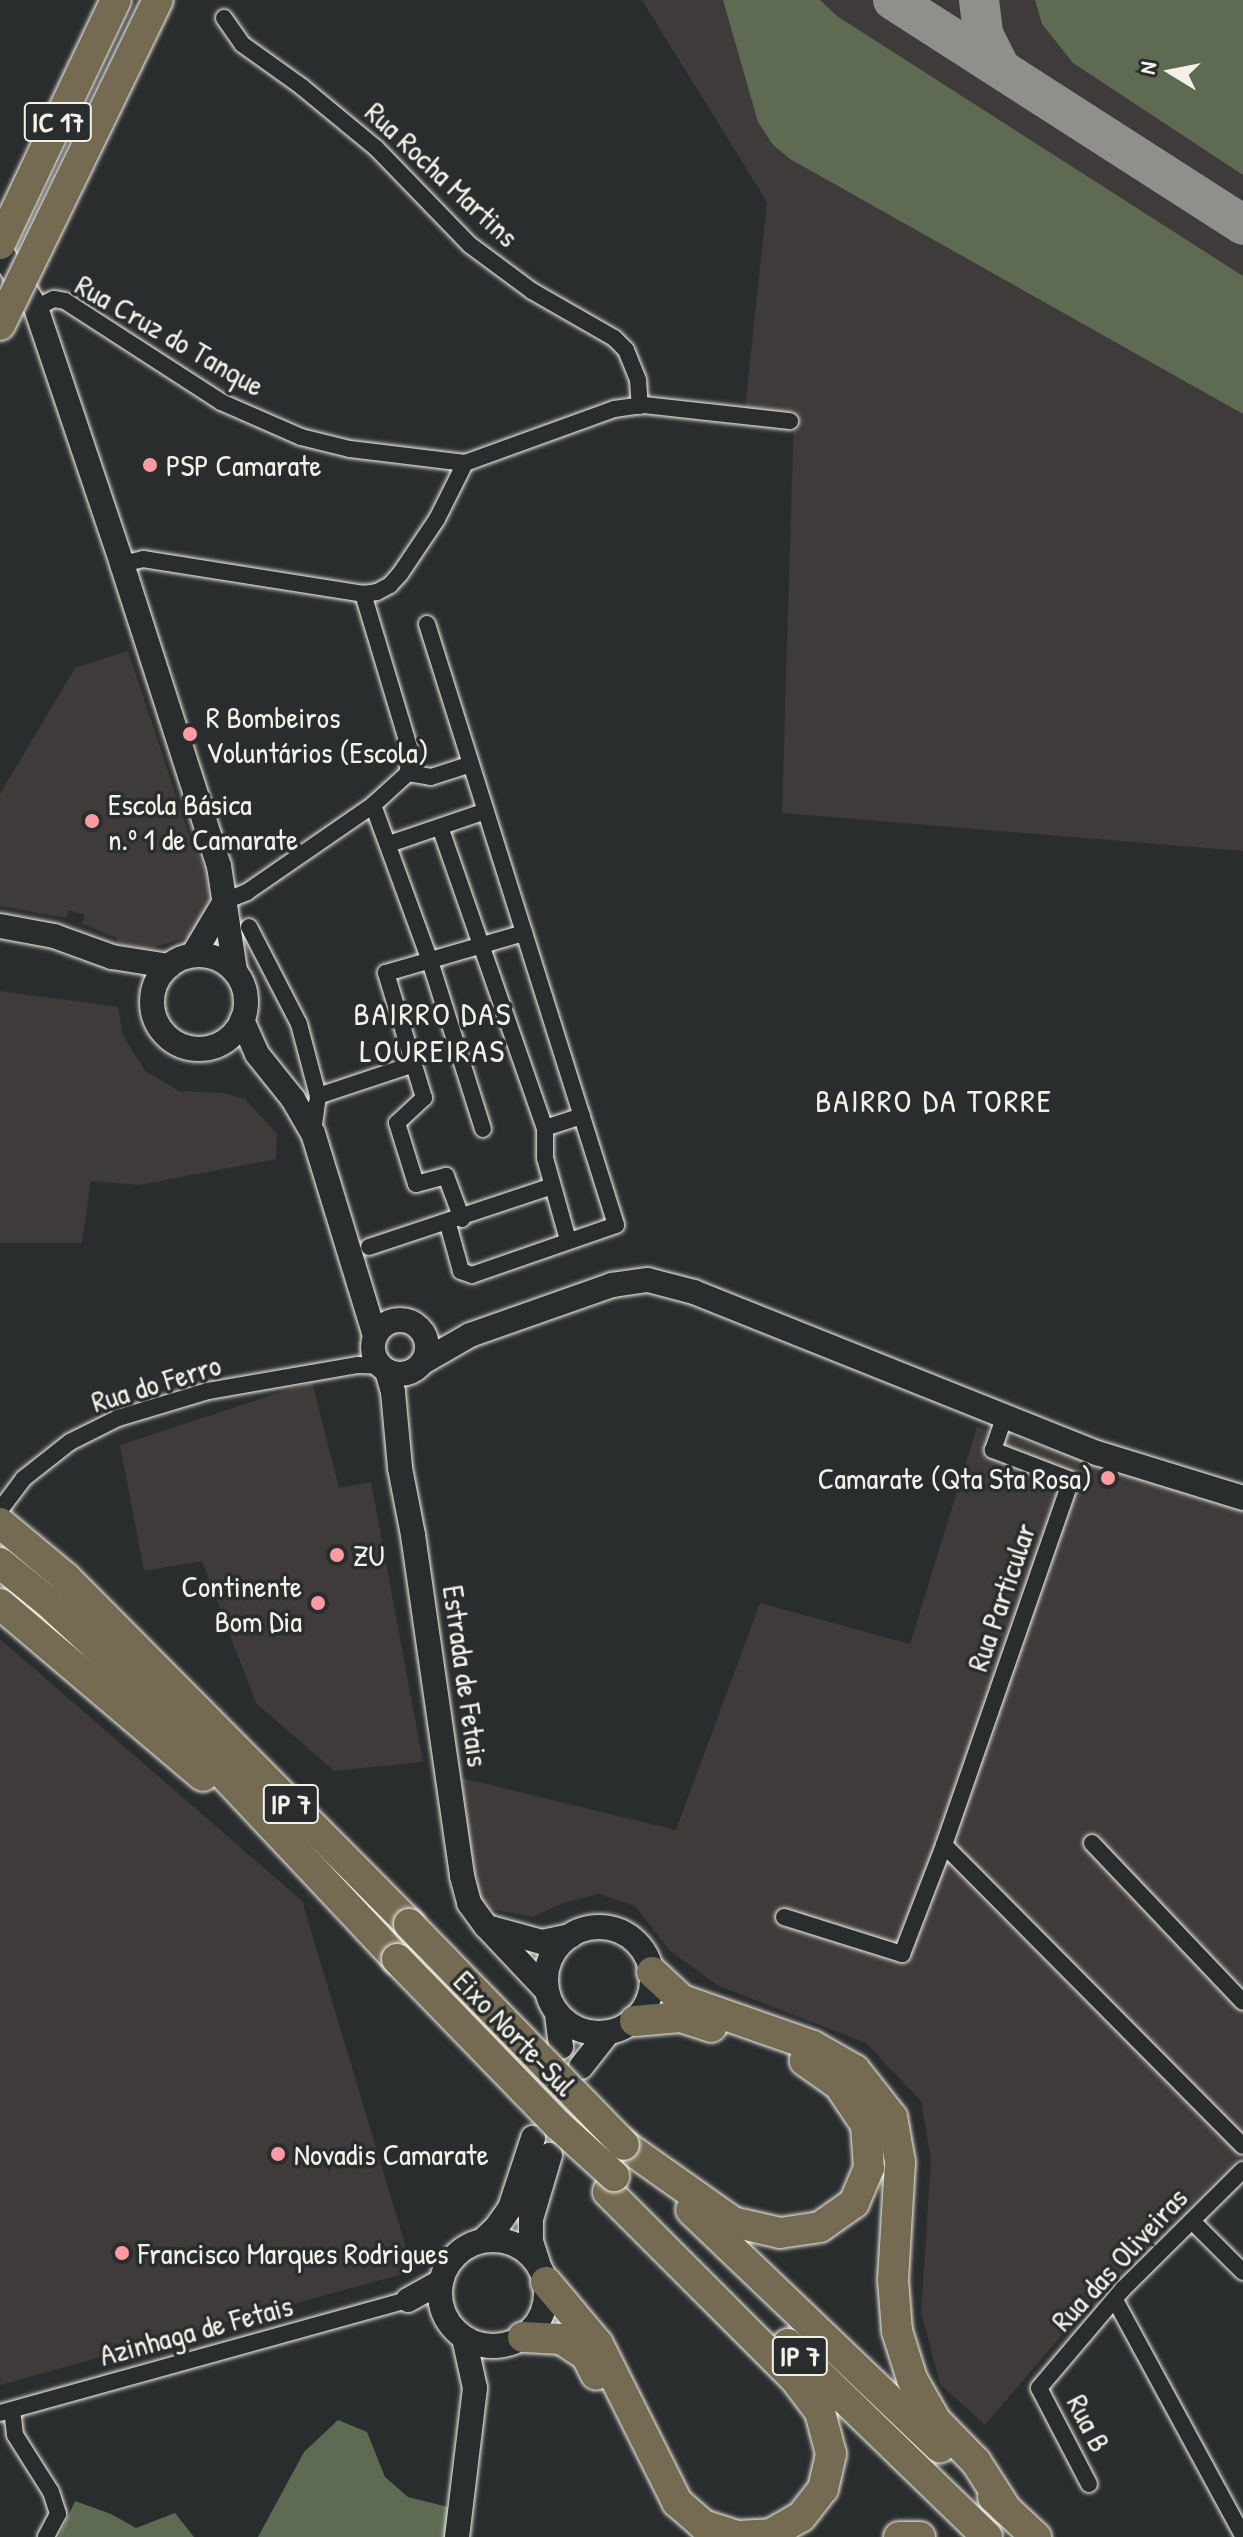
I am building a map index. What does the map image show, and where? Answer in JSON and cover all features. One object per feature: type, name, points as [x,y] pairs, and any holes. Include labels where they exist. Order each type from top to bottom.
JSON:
[{"type":"highway","name":"IC 17","points":[[3,253],[116,0]]},
{"type":"highway","name":"IC 17","points":[[0,325],[162,7]]},
{"type":"highway","name":"Eixo Norte-Sul","points":[[0,1523],[66,1578],[624,2145],[1036,2537]]},
{"type":"highway","points":[[0,1563],[47,1601],[149,1695],[291,1848]]},
{"type":"highway","points":[[0,1604],[291,1848]]},
{"type":"highway","name":"Eixo Norte-Sul","points":[[291,1848],[397,1959],[547,2139],[611,2184],[987,2537]]},
{"type":"highway","points":[[652,1972],[682,2000],[813,2046],[855,2070],[892,2117],[900,2162],[893,2280],[897,2331],[912,2379],[936,2421],[976,2462],[1006,2509]]},
{"type":"highway","points":[[624,2145],[733,2222],[780,2233],[820,2227],[854,2203],[869,2168],[866,2125],[839,2085],[809,2062],[681,2017],[635,2021]]},
{"type":"highway","points":[[542,2273],[598,2344],[677,2502],[703,2525],[737,2536],[771,2534],[801,2517],[823,2489],[831,2454],[820,2412],[796,2380],[611,2184]]},
{"type":"highway","points":[[514,2341],[561,2339],[586,2355],[668,2520],[685,2537]]},
{"type":"highway","points":[[899,2537],[920,2537]]},
{"type":"street","points":[[141,0],[162,7]]},
{"type":"street","name":"Rua Rocha Martins","points":[[224,18],[242,44],[330,109],[376,148],[470,245],[532,291],[614,338],[626,350],[632,365],[640,406]]},
{"type":"street","points":[[3,253],[36,308],[219,866],[235,971],[246,995],[242,1020],[226,1040],[214,1046],[199,1049],[170,1039],[160,1028],[152,998],[137,978],[112,957]]},
{"type":"street","name":"Rua Cruz do Tanque","points":[[36,308],[54,299],[76,306],[200,390],[301,437],[326,445],[465,463],[614,409],[640,406],[790,421]]},
{"type":"street","points":[[122,564],[143,559],[363,594],[390,585],[400,574],[437,519],[465,463]]},
{"type":"street","points":[[152,998],[161,975],[169,966],[193,955],[225,901],[247,892],[373,805],[408,773],[409,747],[363,594]]},
{"type":"street","points":[[427,624],[616,1225],[472,1275],[461,1271],[446,1176],[416,1184],[397,1123],[424,1098],[386,973],[524,933]]},
{"type":"street","points":[[408,773],[431,777],[471,764]]},
{"type":"street","points":[[373,805],[430,961],[483,1129]]},
{"type":"street","points":[[389,844],[486,811]]},
{"type":"street","points":[[440,827],[545,1128],[545,1158],[568,1240]]},
{"type":"street","points":[[0,926],[54,936],[112,957],[169,966]]},
{"type":"street","points":[[249,927],[299,1024],[318,1096],[313,1133]]},
{"type":"street","points":[[193,955],[223,961],[235,971]]},
{"type":"street","points":[[242,1020],[271,1075]]},
{"type":"street","points":[[214,1046],[271,1075]]},
{"type":"street","points":[[318,1096],[414,1064]]},
{"type":"street","name":"Estrada de Fetais","points":[[271,1075],[293,1099],[313,1133],[335,1197],[396,1429],[462,1876],[469,1903],[486,1926],[547,1991]]},
{"type":"street","points":[[545,1128],[582,1116]]},
{"type":"street","points":[[369,1247],[455,1221],[552,1186]]},
{"type":"street","points":[[470,1335],[410,1323],[386,1324],[375,1358],[397,1374],[420,1366],[470,1335],[612,1285],[648,1280],[694,1292],[1097,1453],[1243,1498]]},
{"type":"street","points":[[358,1284],[410,1323],[427,1344],[420,1366]]},
{"type":"street","name":"Rua do Ferro","points":[[0,1510],[23,1479],[70,1442],[118,1418],[208,1391],[375,1358]]},
{"type":"street","name":"Estrada de Fetais","points":[[396,1429],[420,1366]]},
{"type":"street","name":"Rua Particular","points":[[784,1917],[902,1954],[944,1845],[1071,1480],[993,1450],[1005,1416]]},
{"type":"street","points":[[1092,1843],[1243,2002]]},
{"type":"street","points":[[944,1845],[1243,2146]]},
{"type":"street","points":[[486,1926],[517,1938],[542,1942],[589,1928],[621,1932],[645,1952],[652,1972],[649,1998],[635,2021],[607,2034],[581,2067]]},
{"type":"street","points":[[561,2047],[557,2014],[547,1991],[551,1960],[570,1936]]},
{"type":"street","points":[[557,2014],[580,2030],[607,2034]]},
{"type":"street","points":[[514,2341],[483,2345],[464,2338],[449,2323],[441,2293],[456,2256],[483,2240],[510,2208],[547,2139]]},
{"type":"street","points":[[475,2388],[489,2361],[538,2323],[546,2303],[542,2273],[531,2242],[531,2219],[547,2139]]},
{"type":"street","name":"Rua das Oliveiras","points":[[1039,2388],[1115,2300],[1243,2170]]},
{"type":"street","points":[[1192,2221],[1243,2272]]},
{"type":"street","points":[[483,2240],[504,2240],[523,2248],[542,2273]]},
{"type":"street","points":[[408,2300],[441,2293]]},
{"type":"street","name":"Azinhaga de Fetais","points":[[6,2411],[408,2300]]},
{"type":"street","points":[[1115,2300],[1243,2536]]},
{"type":"street","points":[[457,2537],[475,2388],[464,2338]]},
{"type":"street","name":"Rua B","points":[[1039,2388],[1089,2484]]},
{"type":"street","points":[[6,2411],[15,2435],[51,2492],[58,2514],[46,2537]]},
{"type":"shaded area","points":[[642,0],[1243,0],[1243,851],[782,813],[794,412],[745,409],[767,202]]},
{"type":"shaded area","name":"Escola Básica n.º 1 de Camarate","points":[[128,651],[193,847],[205,868],[209,899],[207,914],[190,936],[146,950],[117,943],[117,938],[82,924],[85,915],[68,910],[66,918],[0,906],[0,794],[75,668]]},
{"type":"shaded area","points":[[0,991],[118,1007],[123,1035],[145,1071],[179,1091],[224,1093],[245,1099],[277,1134],[276,1159],[139,1185],[91,1181],[82,1243],[0,1243]]},
{"type":"shaded area","points":[[312,1382],[339,1488],[371,1482],[423,1762],[334,1771],[256,1703],[202,1561],[144,1571],[120,1445]]},
{"type":"shaded area","points":[[977,1427],[1243,1507],[1243,2153],[1089,2303],[985,2425],[940,2384],[921,2312],[931,2160],[921,2101],[866,2043],[719,1986],[670,1951],[635,1906],[599,1894],[565,1902],[533,1917],[485,1908],[472,1885],[462,1778],[676,1830],[760,1603],[910,1644]]},
{"type":"shaded area","points":[[0,1639],[302,1901],[413,2271],[0,2385]]},
{"type":"green space","points":[[723,0],[820,0],[837,16],[1243,276],[1243,414],[790,159],[773,145],[758,122]]},
{"type":"green space","points":[[1035,0],[1243,0],[1243,175],[1073,63],[1042,24]]},
{"type":"green space","points":[[338,2420],[367,2432],[385,2477],[408,2497],[448,2507],[446,2537],[258,2537],[304,2452]]},
{"type":"green space","points":[[75,2501],[111,2514],[136,2528],[175,2513],[194,2537],[59,2537]]},
{"type":"taxiway","points":[[893,0],[1243,225]]},
{"type":"taxiway","points":[[979,0],[983,34],[1000,68]]},
{"type":"place","name":"PSP Camarate","points":[[150,465]]},
{"type":"place","name":"R Bombeiros Voluntários (Escola)","points":[[190,734]]},
{"type":"place","name":"Escola Básica n.º 1 de Camarate","points":[[92,821]]},
{"type":"place","name":"Camarate (Qta Sta Rosa)","points":[[1108,1478]]},
{"type":"place","name":"ZU","points":[[337,1555]]},
{"type":"place","name":"Continente Bom Dia","points":[[318,1603]]},
{"type":"place","name":"Novadis Camarate","points":[[278,2154]]},
{"type":"place","name":"Francisco Marques Rodrigues","points":[[122,2253]]},
{"type":"district","name":"BAIRRO DAS LOUREIRAS","points":[[433,1034]]},
{"type":"district","name":"BAIRRO DA TORRE","points":[[934,1101]]}]
